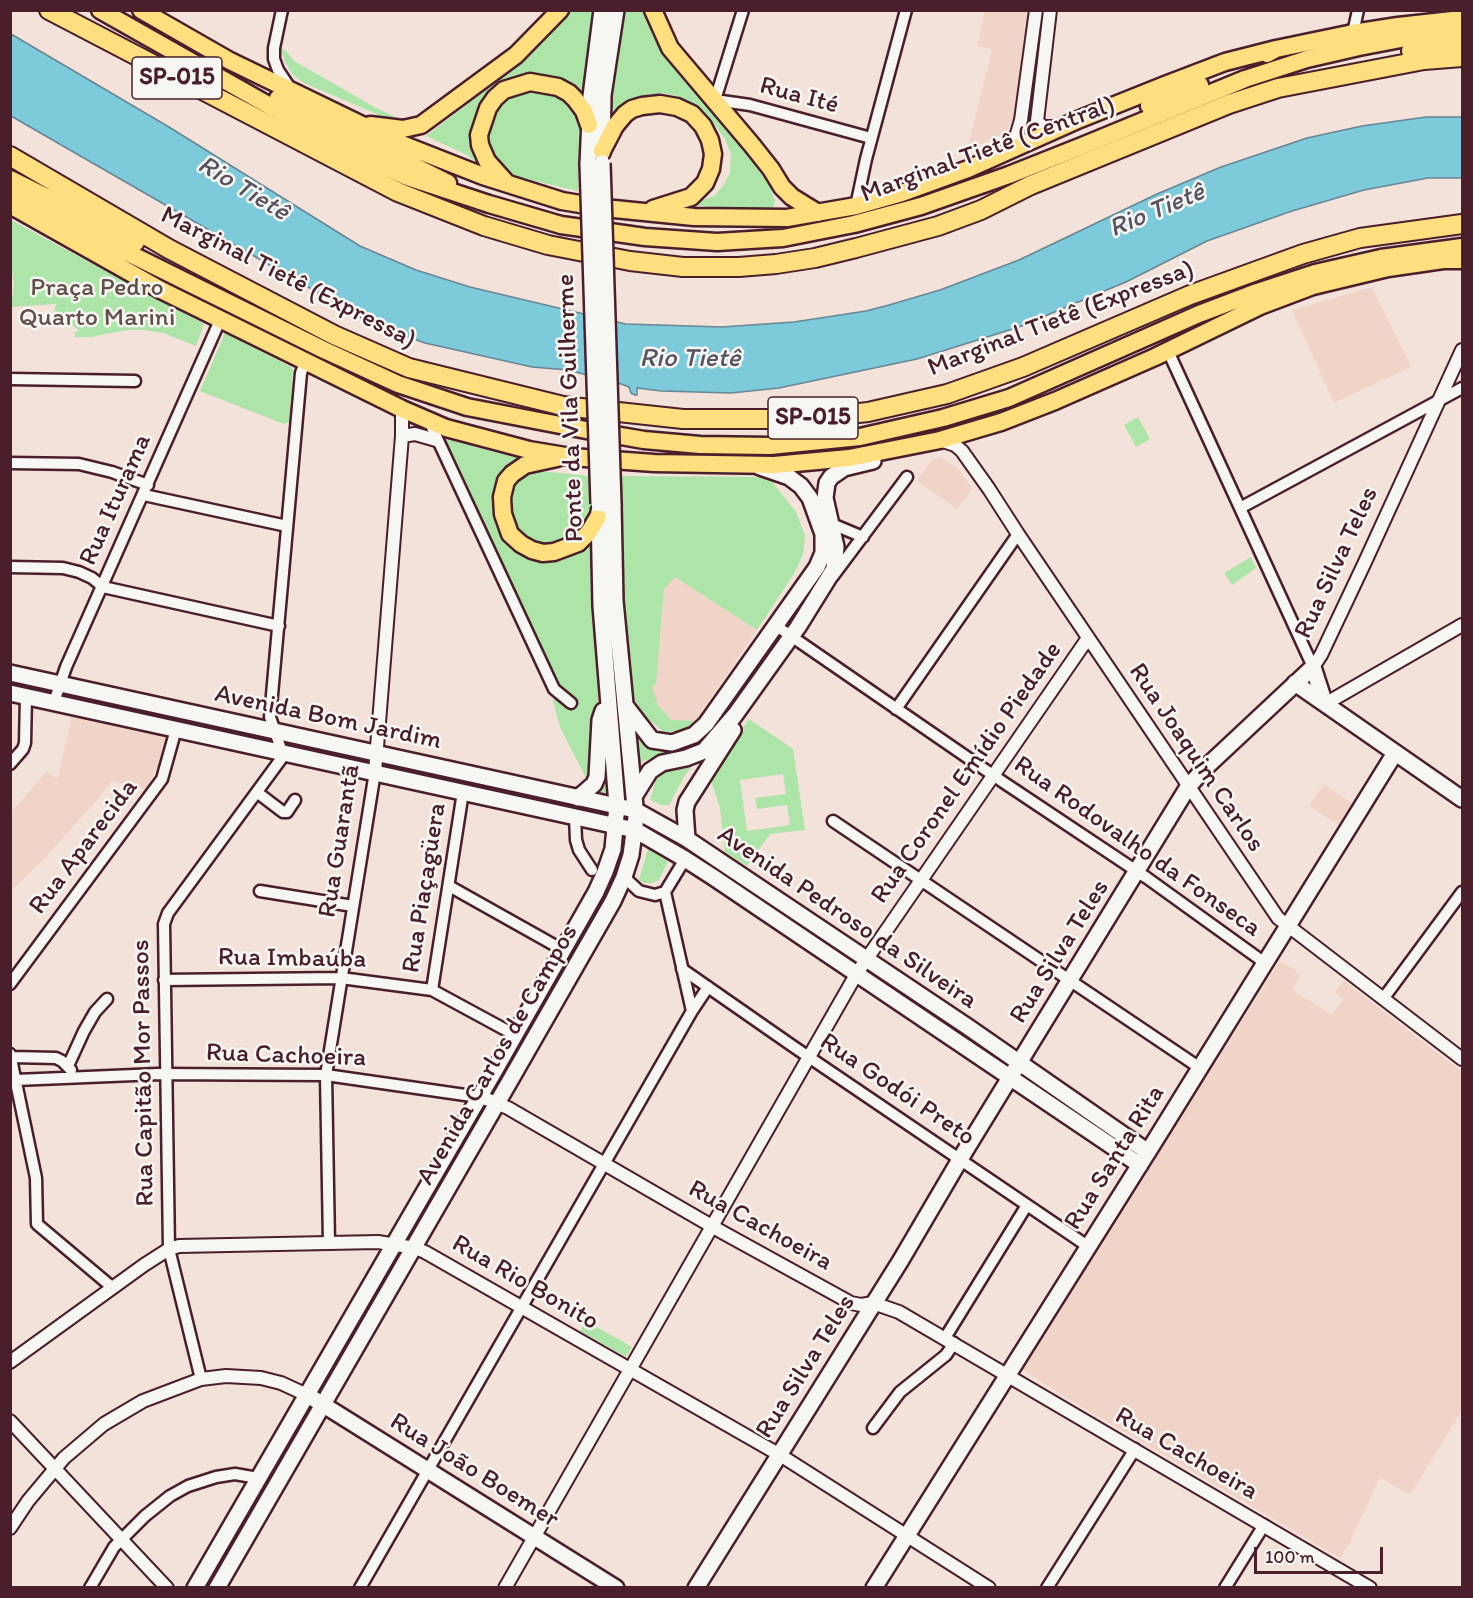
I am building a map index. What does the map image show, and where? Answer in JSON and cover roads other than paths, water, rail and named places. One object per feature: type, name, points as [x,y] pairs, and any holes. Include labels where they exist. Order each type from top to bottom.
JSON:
[{"type":"highway","name":"SP-015","points":[[49,10],[398,192],[484,226],[548,245],[630,261],[683,267],[739,267],[815,258],[938,226],[981,210],[1031,185],[1229,104],[1278,88],[1424,60],[1462,57]]},
{"type":"highway","name":"Marginal Tietê (Central)","points":[[100,10],[337,144],[407,177],[561,225],[645,237],[717,242],[783,238],[854,224],[921,206],[1009,175],[1245,79],[1276,69],[1359,46],[1422,35],[1462,32]]},
{"type":"highway","points":[[141,10],[244,67],[399,143],[508,183],[562,201],[640,212],[750,218],[787,218],[818,213],[856,206],[918,189],[1004,154],[1080,119],[1225,62],[1353,33],[1462,18]]},
{"type":"highway","points":[[361,125],[403,129],[422,125],[516,55],[560,10]]},
{"type":"highway","points":[[653,10],[670,48],[771,169],[782,187],[792,197],[818,213]]},
{"type":"highway","points":[[1309,81],[1345,67],[1394,55],[1462,44]]},
{"type":"highway","points":[[1009,175],[1031,157],[1220,77],[1275,50]]},
{"type":"highway","points":[[244,67],[263,91],[426,170],[489,204]]},
{"type":"highway","points":[[508,183],[487,161],[480,145],[479,135],[488,108],[504,90],[530,82],[558,87],[575,99],[584,111],[589,125]]},
{"type":"highway","points":[[597,159],[620,119],[642,106],[660,104],[677,107],[692,114],[703,126],[710,140],[713,154],[711,169],[705,183],[692,197],[640,212]]},
{"type":"highway","name":"Marginal Tietê (Expressa)","points":[[10,156],[169,249],[334,335],[409,368],[563,406],[683,419],[745,421],[804,419],[868,412],[947,394],[1023,367],[1190,295],[1331,244],[1401,231],[1462,224]]},
{"type":"highway","points":[[10,180],[138,243],[169,249]]},
{"type":"highway","points":[[10,188],[98,238],[324,350],[398,384],[467,407],[644,440],[700,445],[770,446],[860,437],[943,418],[1009,398],[1199,314],[1315,273],[1381,258],[1462,247]]},
{"type":"highway","points":[[10,205],[161,290],[402,409],[446,428],[506,444],[570,457],[654,464],[757,466],[849,458],[940,441],[1055,402],[1260,306],[1313,286],[1350,276],[1436,261],[1462,260]]},
{"type":"highway","points":[[1190,295],[1211,293],[1322,257],[1388,245],[1462,236]]},
{"type":"highway","points":[[1067,373],[1084,371],[1233,311],[1260,306]]},
{"type":"highway","points":[[359,387],[382,391],[491,423],[557,435],[586,430]]},
{"type":"highway","points":[[570,457],[525,465],[506,481],[502,497],[505,524],[510,534],[521,544],[543,553],[554,552],[578,543],[589,532],[603,508]]},
{"type":"main road","name":"Ponte da Vila Guilherme","points":[[597,159],[589,125],[593,71],[602,10]]},
{"type":"main road","name":"Ponte da Vila Guilherme","points":[[616,10],[603,95],[597,159],[603,508],[601,606],[617,805]]},
{"type":"main road","points":[[635,803],[650,771],[662,763],[704,751],[735,715],[831,578],[837,553],[824,495],[831,477],[844,468],[905,455],[912,447]]},
{"type":"main road","points":[[625,705],[652,740],[672,743],[688,739],[699,732],[820,561],[823,534],[811,501],[801,486],[785,475],[757,466]]},
{"type":"main road","name":"Ponte da Vila Guilherme","points":[[603,508],[615,601],[635,803]]},
{"type":"main road","name":"Rua Silva Teles","points":[[696,1587],[780,1455],[1188,787],[1204,769],[1313,667]]},
{"type":"main road","points":[[1313,667],[1325,704]]},
{"type":"main road","name":"Avenida Bom Jardim","points":[[10,673],[578,798],[617,805],[635,803]]},
{"type":"main road","points":[[1295,683],[1462,799]]},
{"type":"main road","name":"Avenida Bom Jardim","points":[[18,694],[616,825],[634,831]]},
{"type":"main road","points":[[578,798],[591,787],[597,777],[600,720],[607,696]]},
{"type":"main road","points":[[687,839],[685,818],[687,802],[732,731],[735,715]]},
{"type":"main road","name":"Rua Santa Rita","points":[[874,1587],[1089,1247],[1395,753]]},
{"type":"main road","name":"Avenida Carlos de Campos","points":[[217,1587],[609,910],[631,855],[635,803]]},
{"type":"main road","name":"Avenida Pedroso da Silveira","points":[[635,803],[1148,1152]]},
{"type":"main road","name":"Avenida Carlos de Campos","points":[[195,1587],[563,950],[605,872],[613,849],[617,805]]},
{"type":"main road","name":"Avenida Pedroso da Silveira","points":[[634,831],[685,859],[1140,1165]]},
{"type":"main road","name":"Rua João Boemer","points":[[307,1395],[616,1587]]},
{"type":"street","points":[[282,10],[274,59],[278,70],[292,91]]},
{"type":"street","points":[[715,100],[742,10]]},
{"type":"street","points":[[856,206],[871,138],[906,10]]},
{"type":"street","points":[[1004,154],[1019,129],[1036,10]]},
{"type":"street","points":[[1050,10],[1036,121],[1043,127],[1062,127]]},
{"type":"street","points":[[1353,33],[1358,10]]},
{"type":"street","points":[[1029,62],[1043,63]]},
{"type":"street","name":"Rua Ité","points":[[715,100],[750,105],[871,138]]},
{"type":"street","name":"Rua Iturama","points":[[54,702],[60,683],[221,318]]},
{"type":"street","name":"Rua Silva Teles","points":[[1313,667],[1321,655],[1365,562],[1462,350]]},
{"type":"street","points":[[1168,351],[1313,667]]},
{"type":"street","points":[[282,752],[270,717],[302,373],[306,360]]},
{"type":"street","points":[[10,378],[135,381]]},
{"type":"street","points":[[1240,508],[1462,388]]},
{"type":"street","name":"Rua Guarantã","points":[[330,1243],[326,1075],[375,772],[402,436],[402,409]]},
{"type":"street","points":[[429,421],[554,688],[571,703]]},
{"type":"street","points":[[402,436],[421,435],[436,440]]},
{"type":"street","name":"Rua Joaquim Carlos","points":[[940,441],[955,445],[962,451],[989,489],[1278,918],[1462,1059]]},
{"type":"street","points":[[10,463],[79,464],[112,472],[146,490],[287,526]]},
{"type":"street","points":[[831,578],[838,572],[907,477]]},
{"type":"street","points":[[832,524],[863,537]]},
{"type":"street","points":[[896,709],[1018,534]]},
{"type":"street","points":[[10,567],[63,568],[92,578],[103,587],[279,626]]},
{"type":"street","name":"Rua Rodovalho da Fonseca","points":[[775,625],[993,776],[1137,872],[1265,963]]},
{"type":"street","points":[[1325,704],[1462,625]]},
{"type":"street","name":"Rua Coronel Emídio Piedade","points":[[505,1587],[856,973],[1088,638]]},
{"type":"street","points":[[10,764],[23,749],[25,743],[18,694]]},
{"type":"street","name":"Rua Aparecida","points":[[10,984],[162,779],[176,729]]},
{"type":"street","points":[[10,746],[23,749]]},
{"type":"street","name":"Rua Capitão Mor Passos","points":[[201,1379],[169,1250],[163,939],[166,918],[258,793],[276,767],[282,752]]},
{"type":"street","name":"Rua Piaçagüera","points":[[432,990],[463,792]]},
{"type":"street","points":[[258,793],[283,812],[287,812],[295,800]]},
{"type":"street","points":[[575,816],[576,840],[579,850],[592,870]]},
{"type":"street","points":[[833,821],[1200,1068]]},
{"type":"street","points":[[624,877],[644,894],[655,895],[665,892],[685,859]]},
{"type":"street","points":[[449,886],[563,950]]},
{"type":"street","points":[[260,891],[353,906]]},
{"type":"street","points":[[665,892],[692,1011]]},
{"type":"street","points":[[1383,999],[1462,892]]},
{"type":"street","name":"Rua Godói Preto","points":[[682,969],[1089,1247]]},
{"type":"street","name":"Rua Imbaúba","points":[[164,980],[341,978],[432,990],[514,1035]]},
{"type":"street","points":[[360,1587],[708,987]]},
{"type":"street","points":[[68,1066],[95,1012],[107,999]]},
{"type":"street","points":[[77,1077],[68,1066],[56,1058],[11,1055],[36,1178],[37,1224],[113,1288]]},
{"type":"street","name":"Rua Cachoeira","points":[[16,1080],[166,1075],[326,1075],[479,1097],[498,1103],[851,1303],[861,1305],[873,1303],[899,1312],[1370,1587]]},
{"type":"street","points":[[873,1428],[900,1392],[946,1355],[950,1341],[1027,1205]]},
{"type":"street","name":"Rua Rio Bonito","points":[[10,1362],[113,1288],[169,1250],[179,1246],[378,1242],[414,1248],[425,1252],[780,1455],[988,1587]]},
{"type":"street","points":[[10,1528],[53,1469],[84,1440],[122,1412],[154,1396],[201,1379],[226,1376],[251,1376],[281,1383],[307,1395]]},
{"type":"street","points":[[10,1422],[167,1587]]},
{"type":"street","points":[[1047,1587],[1135,1449]]},
{"type":"street","points":[[90,1587],[114,1547],[158,1505],[188,1486],[228,1474],[242,1474],[258,1478]]},
{"type":"street","points":[[1225,1587],[1264,1526]]},
{"type":"water","name":"Rio Tietê","points":[[11,34],[169,127],[360,246],[416,270],[470,287],[626,324],[722,327],[794,322],[866,311],[889,305],[940,290],[1019,260],[1157,194],[1221,167],[1307,138],[1362,126],[1426,117],[1462,117],[1462,178],[1428,178],[1364,190],[1292,211],[1207,241],[1128,281],[1019,327],[917,359],[779,388],[731,393],[637,388],[637,395],[635,395],[631,393],[629,387],[621,384],[568,370],[532,367],[425,343],[372,324],[11,116]]},
{"type":"park label","name":"Praça Pedro Quarto Marini","points":[[97,303]]}]
